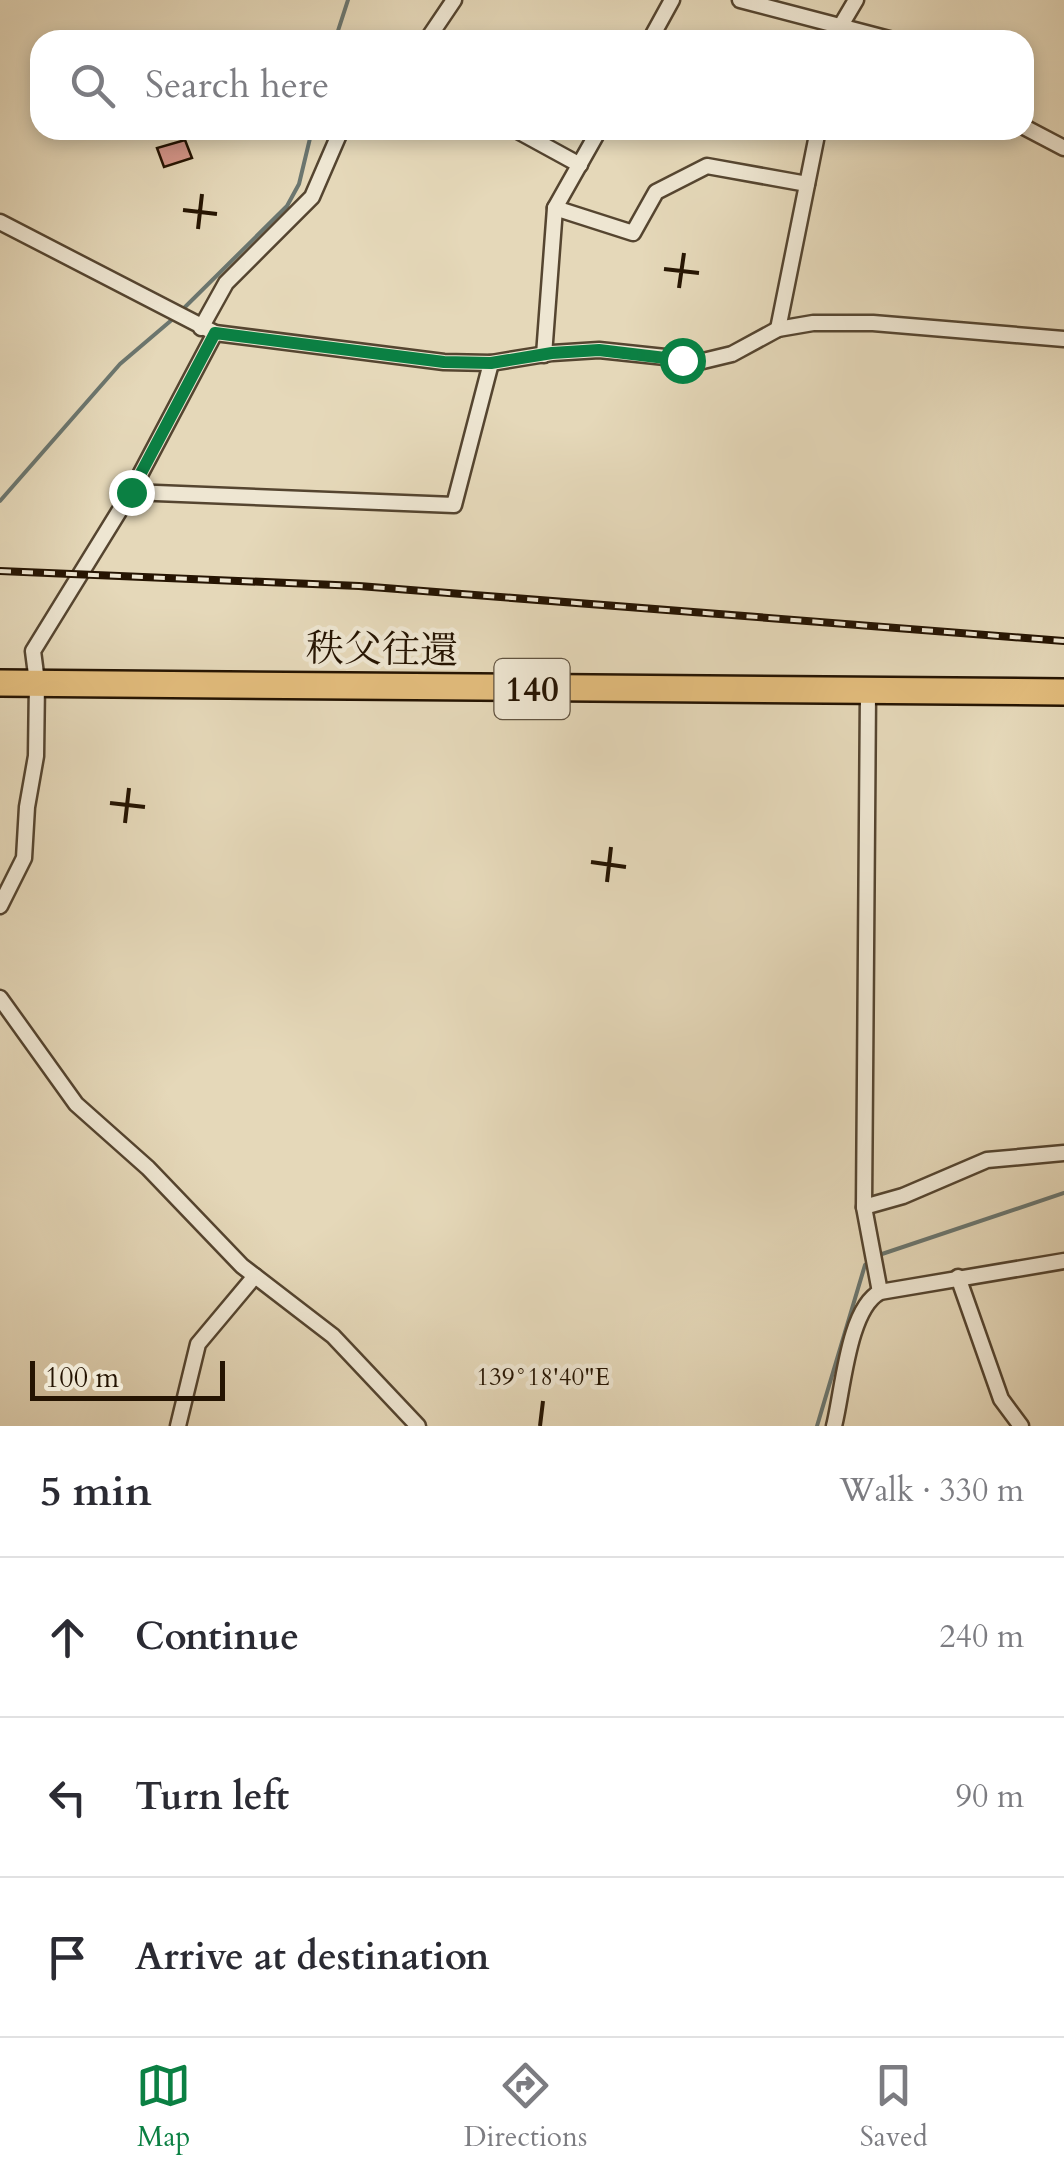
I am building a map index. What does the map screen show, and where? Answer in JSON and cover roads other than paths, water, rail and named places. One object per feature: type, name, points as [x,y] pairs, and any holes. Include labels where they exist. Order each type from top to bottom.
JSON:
[{"type":"highway","name":"秩父往還","points":[[0,684],[1064,692]]},
{"type":"street","points":[[434,30],[454,0]]},
{"type":"street","points":[[656,30],[672,0]]},
{"type":"street","points":[[740,0],[826,30]]},
{"type":"street","points":[[840,30],[856,0]]},
{"type":"street","points":[[1034,132],[1064,148]]},
{"type":"street","points":[[0,906],[24,858],[36,756],[37,682],[32,651],[131,492],[208,330],[226,282],[312,197],[337,140]]},
{"type":"street","points":[[535,140],[580,164]]},
{"type":"street","points":[[544,355],[555,208],[593,140]]},
{"type":"street","points":[[778,329],[816,140]]},
{"type":"street","points":[[555,208],[634,233],[656,192],[707,166],[807,184]]},
{"type":"street","points":[[0,222],[208,330],[444,362],[491,363],[599,350],[703,361],[732,354],[778,329],[813,323],[873,323],[1064,339]]},
{"type":"street","points":[[131,492],[454,506],[491,363]]},
{"type":"street","points":[[868,693],[864,1207],[880,1292]]},
{"type":"street","points":[[0,998],[76,1104],[148,1168],[256,1276],[333,1336],[418,1426]]},
{"type":"street","points":[[864,1207],[903,1196],[987,1160],[1064,1153]]},
{"type":"street","points":[[834,1426],[857,1320],[868,1298],[880,1292],[958,1277],[1064,1261]]},
{"type":"street","points":[[178,1426],[198,1344],[256,1276]]},
{"type":"street","points":[[958,1277],[1001,1400],[1021,1426]]},
{"type":"waterway","points":[[338,30],[348,0]]},
{"type":"waterway","points":[[181,311],[287,206],[299,184],[310,140]]},
{"type":"waterway","points":[[0,501],[120,364],[174,318]]},
{"type":"waterway","points":[[879,1255],[1064,1193]]},
{"type":"waterway","points":[[817,1426],[865,1265],[871,1261]]},
{"type":"railway","points":[[0,571],[359,586],[1064,641]]}]
